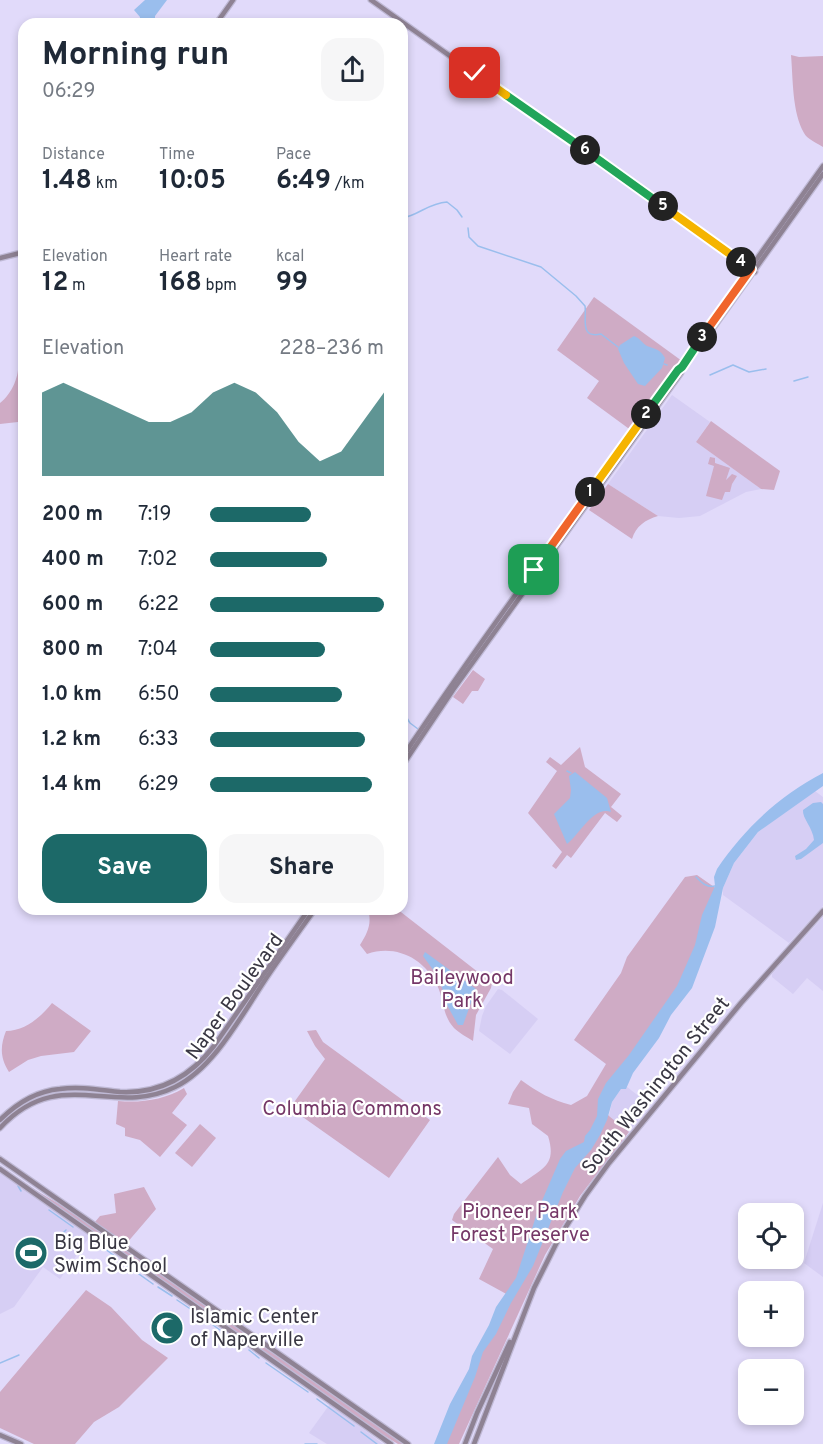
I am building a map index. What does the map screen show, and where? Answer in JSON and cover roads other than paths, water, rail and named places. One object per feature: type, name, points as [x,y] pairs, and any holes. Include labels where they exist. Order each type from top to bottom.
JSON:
[{"type":"main road","points":[[220,18],[233,0]]},
{"type":"main road","points":[[371,0],[396,18]]},
{"type":"main road","points":[[408,26],[753,270]]},
{"type":"main road","points":[[753,270],[823,166]]},
{"type":"main road","points":[[408,749],[610,464],[823,174]]},
{"type":"main road","points":[[0,258],[18,254]]},
{"type":"main road","points":[[408,757],[453,690],[681,373],[682,367]]},
{"type":"main road","name":"South Washington Street","points":[[474,1444],[534,1288],[559,1238],[597,1179],[741,1003],[823,911]]},
{"type":"main road","name":"Naper Boulevard","points":[[0,1120],[16,1106],[48,1091],[70,1088],[137,1092],[162,1087],[184,1076],[208,1054],[305,915]]},
{"type":"main road","name":"Naper Boulevard","points":[[0,1128],[20,1110],[46,1097],[72,1094],[144,1097],[169,1090],[189,1079],[215,1052],[311,915]]},
{"type":"main road","points":[[0,1159],[408,1444]]},
{"type":"main road","points":[[0,1169],[391,1444]]},
{"type":"main road","name":"South Washington Street","points":[[465,1444],[482,1401],[518,1326]]},
{"type":"main road","points":[[0,1435],[21,1444]]},
{"type":"water","points":[[145,0],[167,0],[155,18],[140,18],[134,10]]},
{"type":"water","points":[[634,336],[647,346],[659,351],[665,358],[662,368],[645,386],[638,384],[618,349],[620,345]]},
{"type":"water","points":[[575,772],[607,798],[611,812],[605,811],[593,817],[567,844],[554,814],[570,798],[569,776]]},
{"type":"water","points":[[823,773],[823,786],[758,832],[734,863],[723,888],[715,927],[692,988],[671,1015],[659,1038],[633,1073],[626,1089],[621,1089],[612,1102],[600,1135],[591,1150],[575,1168],[563,1192],[533,1266],[496,1334],[483,1352],[447,1444],[434,1444],[450,1404],[469,1369],[472,1356],[496,1307],[516,1278],[538,1210],[560,1159],[566,1151],[584,1142],[597,1116],[598,1099],[606,1083],[629,1055],[677,986],[695,945],[702,915],[715,886],[714,877],[717,869],[739,840],[764,814],[792,792]]},
{"type":"water","points":[[813,803],[823,804],[823,843],[801,859],[796,860],[795,856],[814,840],[803,810]]},
{"type":"water","points":[[425,952],[476,989],[463,1025],[458,1025],[447,1005],[439,978],[423,956]]},
{"type":"waterway","points":[[408,216],[447,202],[462,217]]},
{"type":"waterway","points":[[468,228],[469,237],[478,246],[541,267],[585,306],[587,331],[594,335],[601,334],[618,347]]},
{"type":"waterway","points":[[710,375],[733,365],[749,372],[766,369]]},
{"type":"waterway","points":[[794,381],[808,377]]},
{"type":"waterway","points":[[408,720],[418,729]]},
{"type":"waterway","points":[[567,771],[571,773]]},
{"type":"waterway","points":[[696,877],[707,886],[715,886]]},
{"type":"waterway","points":[[18,1186],[21,1191]]},
{"type":"waterway","points":[[49,1210],[73,1227]]},
{"type":"waterway","points":[[61,1235],[66,1230]]},
{"type":"waterway","points":[[97,1243],[116,1257]]},
{"type":"waterway","points":[[122,1262],[153,1284]]},
{"type":"waterway","points":[[158,1287],[172,1296]]},
{"type":"waterway","points":[[177,1300],[195,1312]]},
{"type":"waterway","points":[[200,1316],[207,1321]]},
{"type":"waterway","points":[[213,1325],[220,1330]]},
{"type":"waterway","points":[[226,1335],[237,1342]]},
{"type":"waterway","points":[[249,1350],[259,1358]]},
{"type":"waterway","points":[[0,1363],[19,1355]]},
{"type":"waterway","points":[[266,1363],[308,1392]]},
{"type":"waterway","points":[[317,1399],[354,1426]]},
{"type":"waterway","points":[[361,1432],[377,1444]]},
{"type":"waterway","points":[[305,1444],[317,1444]]},
{"type":"place","name":"Big Blue Swim School","points":[[31,1253]]},
{"type":"place","name":"Islamic Center of Naperville","points":[[167,1328]]},
{"type":"park label","name":"Baileywood Park","points":[[462,988]]},
{"type":"park label","name":"Columbia Commons","points":[[352,1108]]},
{"type":"park label","name":"Pioneer Park Forest Preserve","points":[[520,1222]]}]
